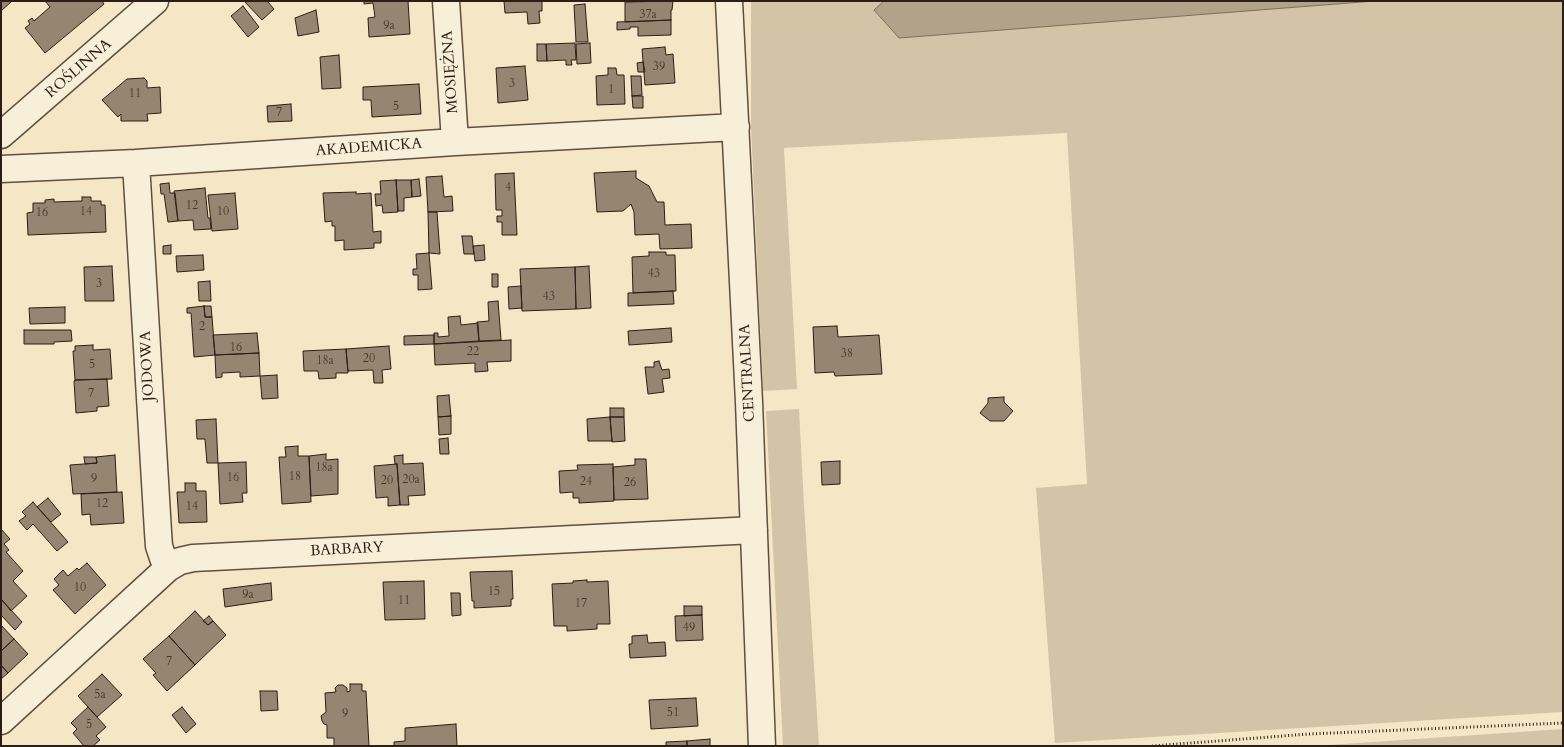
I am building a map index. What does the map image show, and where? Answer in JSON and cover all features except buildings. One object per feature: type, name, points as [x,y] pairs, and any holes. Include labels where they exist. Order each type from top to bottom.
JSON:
[{"type":"street","name":"MOSIĘŻNA","points":[[446,1],[455,142]]},
{"type":"street","name":"CENTRALNA","points":[[729,1],[754,530],[762,746]]},
{"type":"street","name":"ROŚLINNA","points":[[1,136],[148,4]]},
{"type":"street","name":"AKADEMICKA","points":[[1,168],[136,163],[455,142],[736,128]]},
{"type":"street","name":"JODOWA","points":[[136,163],[159,546],[168,568]]},
{"type":"street","name":"BARBARY","points":[[1,721],[168,568],[180,561],[205,556],[754,530]]},
{"type":"path","points":[[1152,746],[1309,734],[1563,723]]},
{"type":"shaded area","points":[[751,1],[884,1],[874,10],[899,38],[1375,1],[1563,1],[1563,712],[1055,743],[1036,488],[1087,484],[1067,133],[784,148],[797,389],[763,391],[751,126]]},
{"type":"shaded area","points":[[884,1],[1375,1],[899,38],[874,10]]},
{"type":"shaded area","points":[[799,409],[819,746],[783,746],[766,411]]},
{"type":"shaded area","points":[[1563,729],[1563,746],[1314,746]]}]
